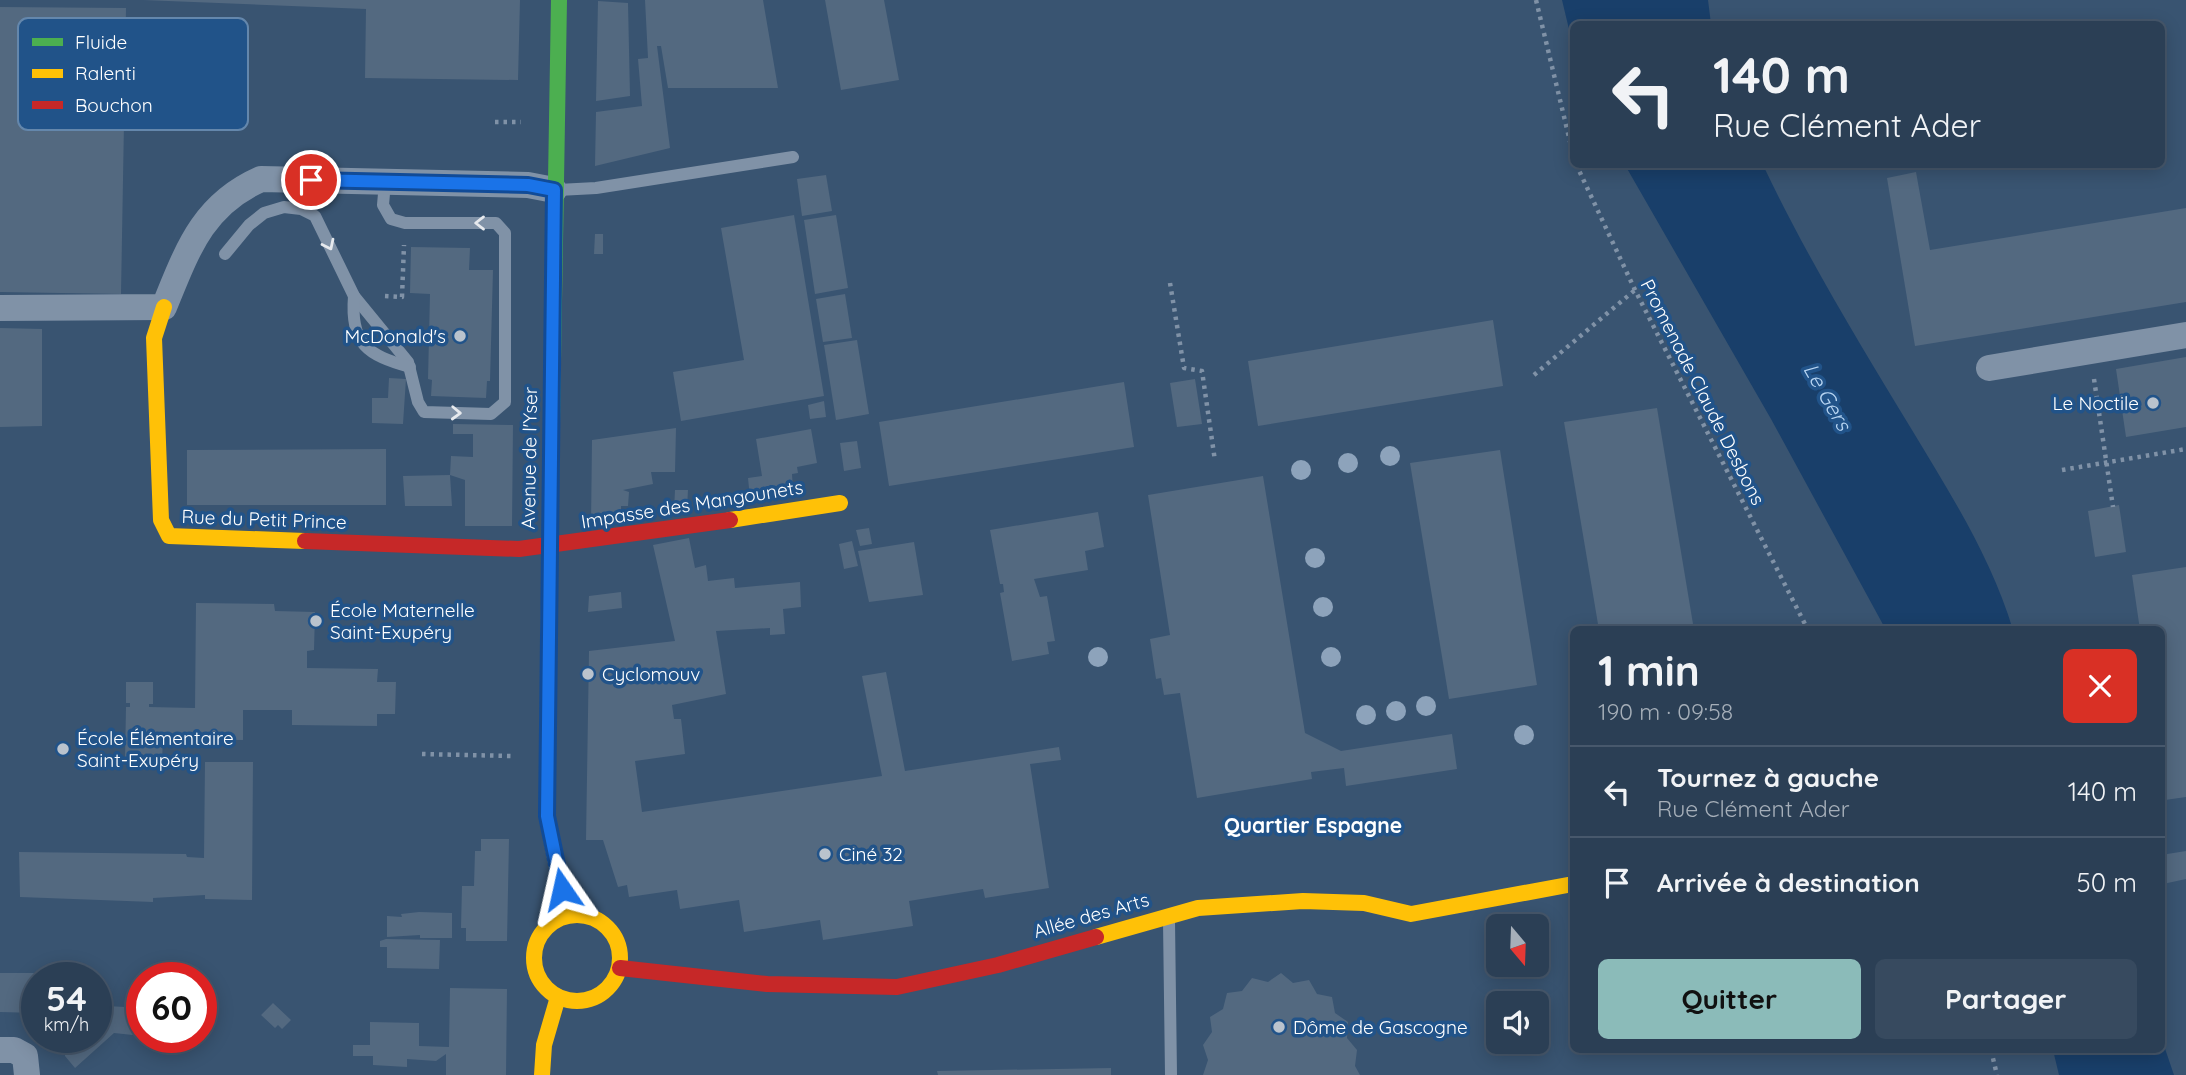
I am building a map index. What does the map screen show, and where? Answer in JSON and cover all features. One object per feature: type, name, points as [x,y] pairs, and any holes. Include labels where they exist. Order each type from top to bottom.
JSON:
[{"type":"street","name":"Avenue de l'Yser","points":[[559,0],[554,190],[547,816],[566,915]]},
{"type":"street","points":[[0,308],[164,307],[181,265],[203,224],[223,201],[261,179],[528,185],[554,190]]},
{"type":"street","name":"Rue du Petit Prince","points":[[164,307],[154,338],[161,520],[169,536],[506,548],[549,547]]},
{"type":"street","points":[[1989,368],[2186,335]]},
{"type":"street","name":"Impasse des Mangounets","points":[[549,547],[841,502]]},
{"type":"street","name":"Allée des Arts","points":[[620,968],[767,984],[897,987],[998,965],[1169,914],[1198,908],[1303,901],[1364,903],[1411,914],[1570,885]]},
{"type":"street","points":[[581,914],[596,918],[608,926],[621,953],[620,968],[615,980],[596,997],[584,1001],[558,998],[539,980],[533,954],[544,929],[566,915],[581,914]]},
{"type":"street","points":[[542,1075],[544,1045],[558,998]]},
{"type":"lane","points":[[554,190],[596,188],[793,157]]},
{"type":"lane","points":[[225,254],[264,213],[284,207],[301,209],[315,216],[354,296],[410,367],[418,402],[424,412],[491,414],[505,402],[505,233],[496,223],[405,223],[391,219],[386,213],[385,182]]},
{"type":"lane","points":[[354,296],[352,322],[357,337],[373,353],[410,367]]},
{"type":"lane","points":[[1169,914],[1171,1075]]},
{"type":"path","points":[[1536,0],[1570,142]]},
{"type":"path","points":[[495,122],[523,122],[522,136]]},
{"type":"path","name":"Promenade Claude Desbons","points":[[1578,168],[1635,289],[1806,626]]},
{"type":"path","points":[[354,296],[402,297],[405,223]]},
{"type":"path","points":[[1170,283],[1184,368],[1202,371],[1215,461]]},
{"type":"path","points":[[1534,375],[1635,289]]},
{"type":"path","points":[[2094,383],[2113,507]]},
{"type":"path","points":[[2062,470],[2186,449]]},
{"type":"path","points":[[422,754],[547,757]]},
{"type":"path","points":[[1992,1053],[1997,1075]]},
{"type":"water","points":[[1562,0],[1708,0],[1711,21],[1570,21],[1570,33]]},
{"type":"water","name":"Le Gers","points":[[1627,168],[1765,168],[1834,299],[1969,527],[1993,577],[2012,626],[1884,626],[1771,419]]},
{"type":"water","points":[[2165,1049],[2174,1075],[2059,1075],[2054,1053],[2165,1053]]},
{"type":"building","points":[[143,0],[520,0],[518,80],[365,78],[366,9]]},
{"type":"building","points":[[645,0],[763,0],[778,88],[668,88],[661,46],[657,46],[670,148],[595,166],[596,112],[642,106],[638,59],[648,58]]},
{"type":"building","points":[[825,0],[884,0],[899,80],[841,90]]},
{"type":"building","points":[[598,1],[628,3],[630,96],[596,101]]},
{"type":"building","points":[[0,7],[126,8],[126,18],[18,18],[18,130],[124,130],[121,294],[0,292]]},
{"type":"building","points":[[1916,172],[1930,250],[2186,208],[2186,302],[1915,346],[1887,178]]},
{"type":"building","points":[[826,175],[832,211],[802,216],[797,179]]},
{"type":"building","points":[[794,215],[824,396],[681,421],[673,372],[744,360],[721,228]]},
{"type":"building","points":[[836,215],[848,288],[815,294],[804,220]]},
{"type":"building","points":[[595,234],[603,234],[603,254],[594,254]]},
{"type":"building","name":"McDonald's","points":[[411,247],[470,248],[469,270],[493,270],[490,381],[487,381],[486,398],[431,396],[432,380],[428,379],[430,294],[410,293]]},
{"type":"building","points":[[845,294],[852,338],[823,342],[816,299]]},
{"type":"building","points":[[1493,320],[1503,386],[1258,426],[1248,361]]},
{"type":"building","points":[[0,328],[42,329],[42,426],[0,427]]},
{"type":"building","points":[[857,340],[869,414],[836,420],[824,345]]},
{"type":"building","name":"Le Noctile","points":[[2186,357],[2186,427],[2126,437],[2116,369]]},
{"type":"building","points":[[389,378],[406,379],[403,424],[372,423],[372,398],[388,398]]},
{"type":"building","points":[[1195,379],[1202,424],[1177,427],[1170,383]]},
{"type":"building","points":[[1124,382],[1134,447],[889,486],[879,422]]},
{"type":"building","points":[[824,401],[826,417],[810,419],[808,405]]},
{"type":"building","points":[[1657,408],[1693,626],[1598,626],[1564,422]]},
{"type":"building","points":[[453,424],[513,425],[512,526],[465,526],[465,480],[450,475],[451,456],[473,457],[473,434],[453,434]]},
{"type":"building","points":[[676,428],[675,472],[651,472],[653,484],[623,490],[629,492],[628,506],[621,506],[621,520],[591,525],[592,440]]},
{"type":"building","points":[[811,429],[817,463],[797,467],[798,473],[792,474],[793,491],[750,498],[748,478],[762,476],[756,439]]},
{"type":"building","points":[[857,441],[861,468],[844,471],[840,443]]},
{"type":"building","points":[[386,449],[386,505],[187,505],[187,450]]},
{"type":"building","points":[[1500,450],[1537,685],[1449,699],[1410,463]]},
{"type":"building","points":[[450,475],[452,506],[405,506],[403,476]]},
{"type":"building","points":[[1263,476],[1305,733],[1341,751],[1452,734],[1457,769],[1346,786],[1344,768],[1311,772],[1312,779],[1197,798],[1180,693],[1164,695],[1161,678],[1156,679],[1150,639],[1170,635],[1148,495]]},
{"type":"building","points":[[675,490],[688,490],[687,508],[674,511]]},
{"type":"building","points":[[2119,505],[2126,552],[2095,557],[2088,511]]},
{"type":"building","points":[[1098,512],[1104,547],[1085,551],[1088,570],[1034,579],[1040,597],[1047,596],[1055,641],[1047,642],[1049,654],[1012,661],[1000,593],[1004,592],[1003,584],[1000,584],[990,530]]},
{"type":"building","points":[[869,528],[872,544],[860,546],[856,530]]},
{"type":"building","name":"Ciné 32","points":[[689,538],[695,568],[706,565],[708,581],[734,578],[735,588],[800,582],[801,607],[783,609],[785,634],[770,635],[770,628],[716,631],[726,694],[672,705],[674,719],[681,719],[685,754],[635,761],[642,812],[882,776],[862,676],[886,672],[905,771],[1059,747],[1061,760],[1030,764],[1049,888],[985,898],[983,889],[909,901],[913,926],[823,940],[820,920],[744,932],[739,900],[680,909],[677,890],[629,897],[627,885],[618,887],[603,840],[586,840],[589,651],[675,641],[653,545]]},
{"type":"building","points":[[852,541],[858,566],[844,569],[839,544]]},
{"type":"building","points":[[914,542],[923,595],[869,602],[858,551]]},
{"type":"building","points":[[2186,567],[2186,797],[2165,800],[2165,626],[2139,626],[2132,575]]},
{"type":"building","points":[[621,592],[622,608],[588,612],[589,596]]},
{"type":"building","points":[[196,603],[274,604],[275,611],[315,612],[314,650],[307,651],[307,668],[378,669],[377,682],[396,682],[395,714],[377,714],[377,726],[292,725],[292,710],[243,710],[243,740],[163,739],[162,761],[125,760],[126,707],[130,707],[130,703],[126,703],[126,682],[153,682],[153,704],[149,704],[149,707],[195,708]]},
{"type":"building","points":[[205,762],[253,762],[252,900],[205,899],[205,895],[153,898],[153,902],[20,897],[19,852],[186,854],[187,857],[204,858]]},
{"type":"building","points":[[481,839],[509,839],[507,941],[466,941],[466,928],[461,928],[462,886],[474,886],[475,851],[481,851]]},
{"type":"building","points":[[2186,851],[2186,879],[2165,884],[2165,854]]},
{"type":"building","points":[[452,913],[452,938],[420,938],[420,935],[387,937],[387,916],[402,917],[401,914]]},
{"type":"building","points":[[440,940],[439,969],[387,968],[387,947],[380,947],[380,941]]},
{"type":"building","points":[[0,973],[21,973],[21,1013],[0,1012]]},
{"type":"building","name":"Dôme de Gascogne","points":[[1281,973],[1293,983],[1309,980],[1317,994],[1332,997],[1335,1013],[1348,1022],[1347,1038],[1357,1050],[1355,1066],[1360,1075],[1203,1075],[1208,1060],[1203,1045],[1212,1032],[1210,1017],[1223,1009],[1227,993],[1242,991],[1252,978],[1268,982]]},
{"type":"building","points":[[450,988],[507,989],[506,1075],[446,1075],[446,1054],[436,1061],[407,1059],[407,1067],[373,1065],[373,1056],[353,1056],[353,1045],[370,1045],[370,1022],[419,1023],[419,1046],[449,1047]]},
{"type":"building","points":[[273,1003],[291,1020],[282,1029],[278,1025],[275,1028],[261,1015]]},
{"type":"building","points":[[112,1006],[126,1007],[126,1034],[112,1035]]},
{"type":"building","points":[[65,1053],[92,1053],[75,1068]]},
{"type":"building","points":[[1111,1068],[1111,1075],[938,1075],[937,1071]]},
{"type":"traffic: fast","points":[[549,604],[559,0]]},
{"type":"traffic: slow","points":[[164,307],[154,338],[161,520],[169,536],[305,541]]},
{"type":"traffic: slow","points":[[730,520],[840,503]]},
{"type":"traffic: slow","points":[[549,604],[547,816],[566,915]]},
{"type":"traffic: slow","points":[[1096,937],[1198,908],[1303,901],[1364,903],[1411,914],[1570,885]]},
{"type":"traffic: slow","points":[[569,915],[585,915],[608,927],[617,941],[620,958],[617,975],[608,989],[585,1001],[569,1001],[553,994],[541,982],[534,966],[534,950],[541,934],[553,922],[569,915]]},
{"type":"traffic: slow","points":[[542,1075],[544,1045],[558,997]]},
{"type":"traffic: jam","points":[[305,541],[519,549],[730,520]]},
{"type":"traffic: jam","points":[[620,968],[767,984],[897,987],[998,965],[1096,937]]},
{"type":"place","name":"McDonald's","points":[[460,336]]},
{"type":"place","name":"Le Noctile","points":[[2153,403]]},
{"type":"place","name":"École Maternelle Saint-Exupéry","points":[[316,621]]},
{"type":"place","name":"Cyclomouv","points":[[588,674]]},
{"type":"place","name":"École Élémentaire Saint-Exupéry","points":[[63,749]]},
{"type":"place","name":"Ciné 32","points":[[825,854]]},
{"type":"place","name":"Dôme de Gascogne","points":[[1279,1027]]},
{"type":"district","name":"Quartier Espagne","points":[[1313,826]]},
{"type":"route","points":[[311,180],[528,185],[554,190],[547,816],[562,889]]}]
